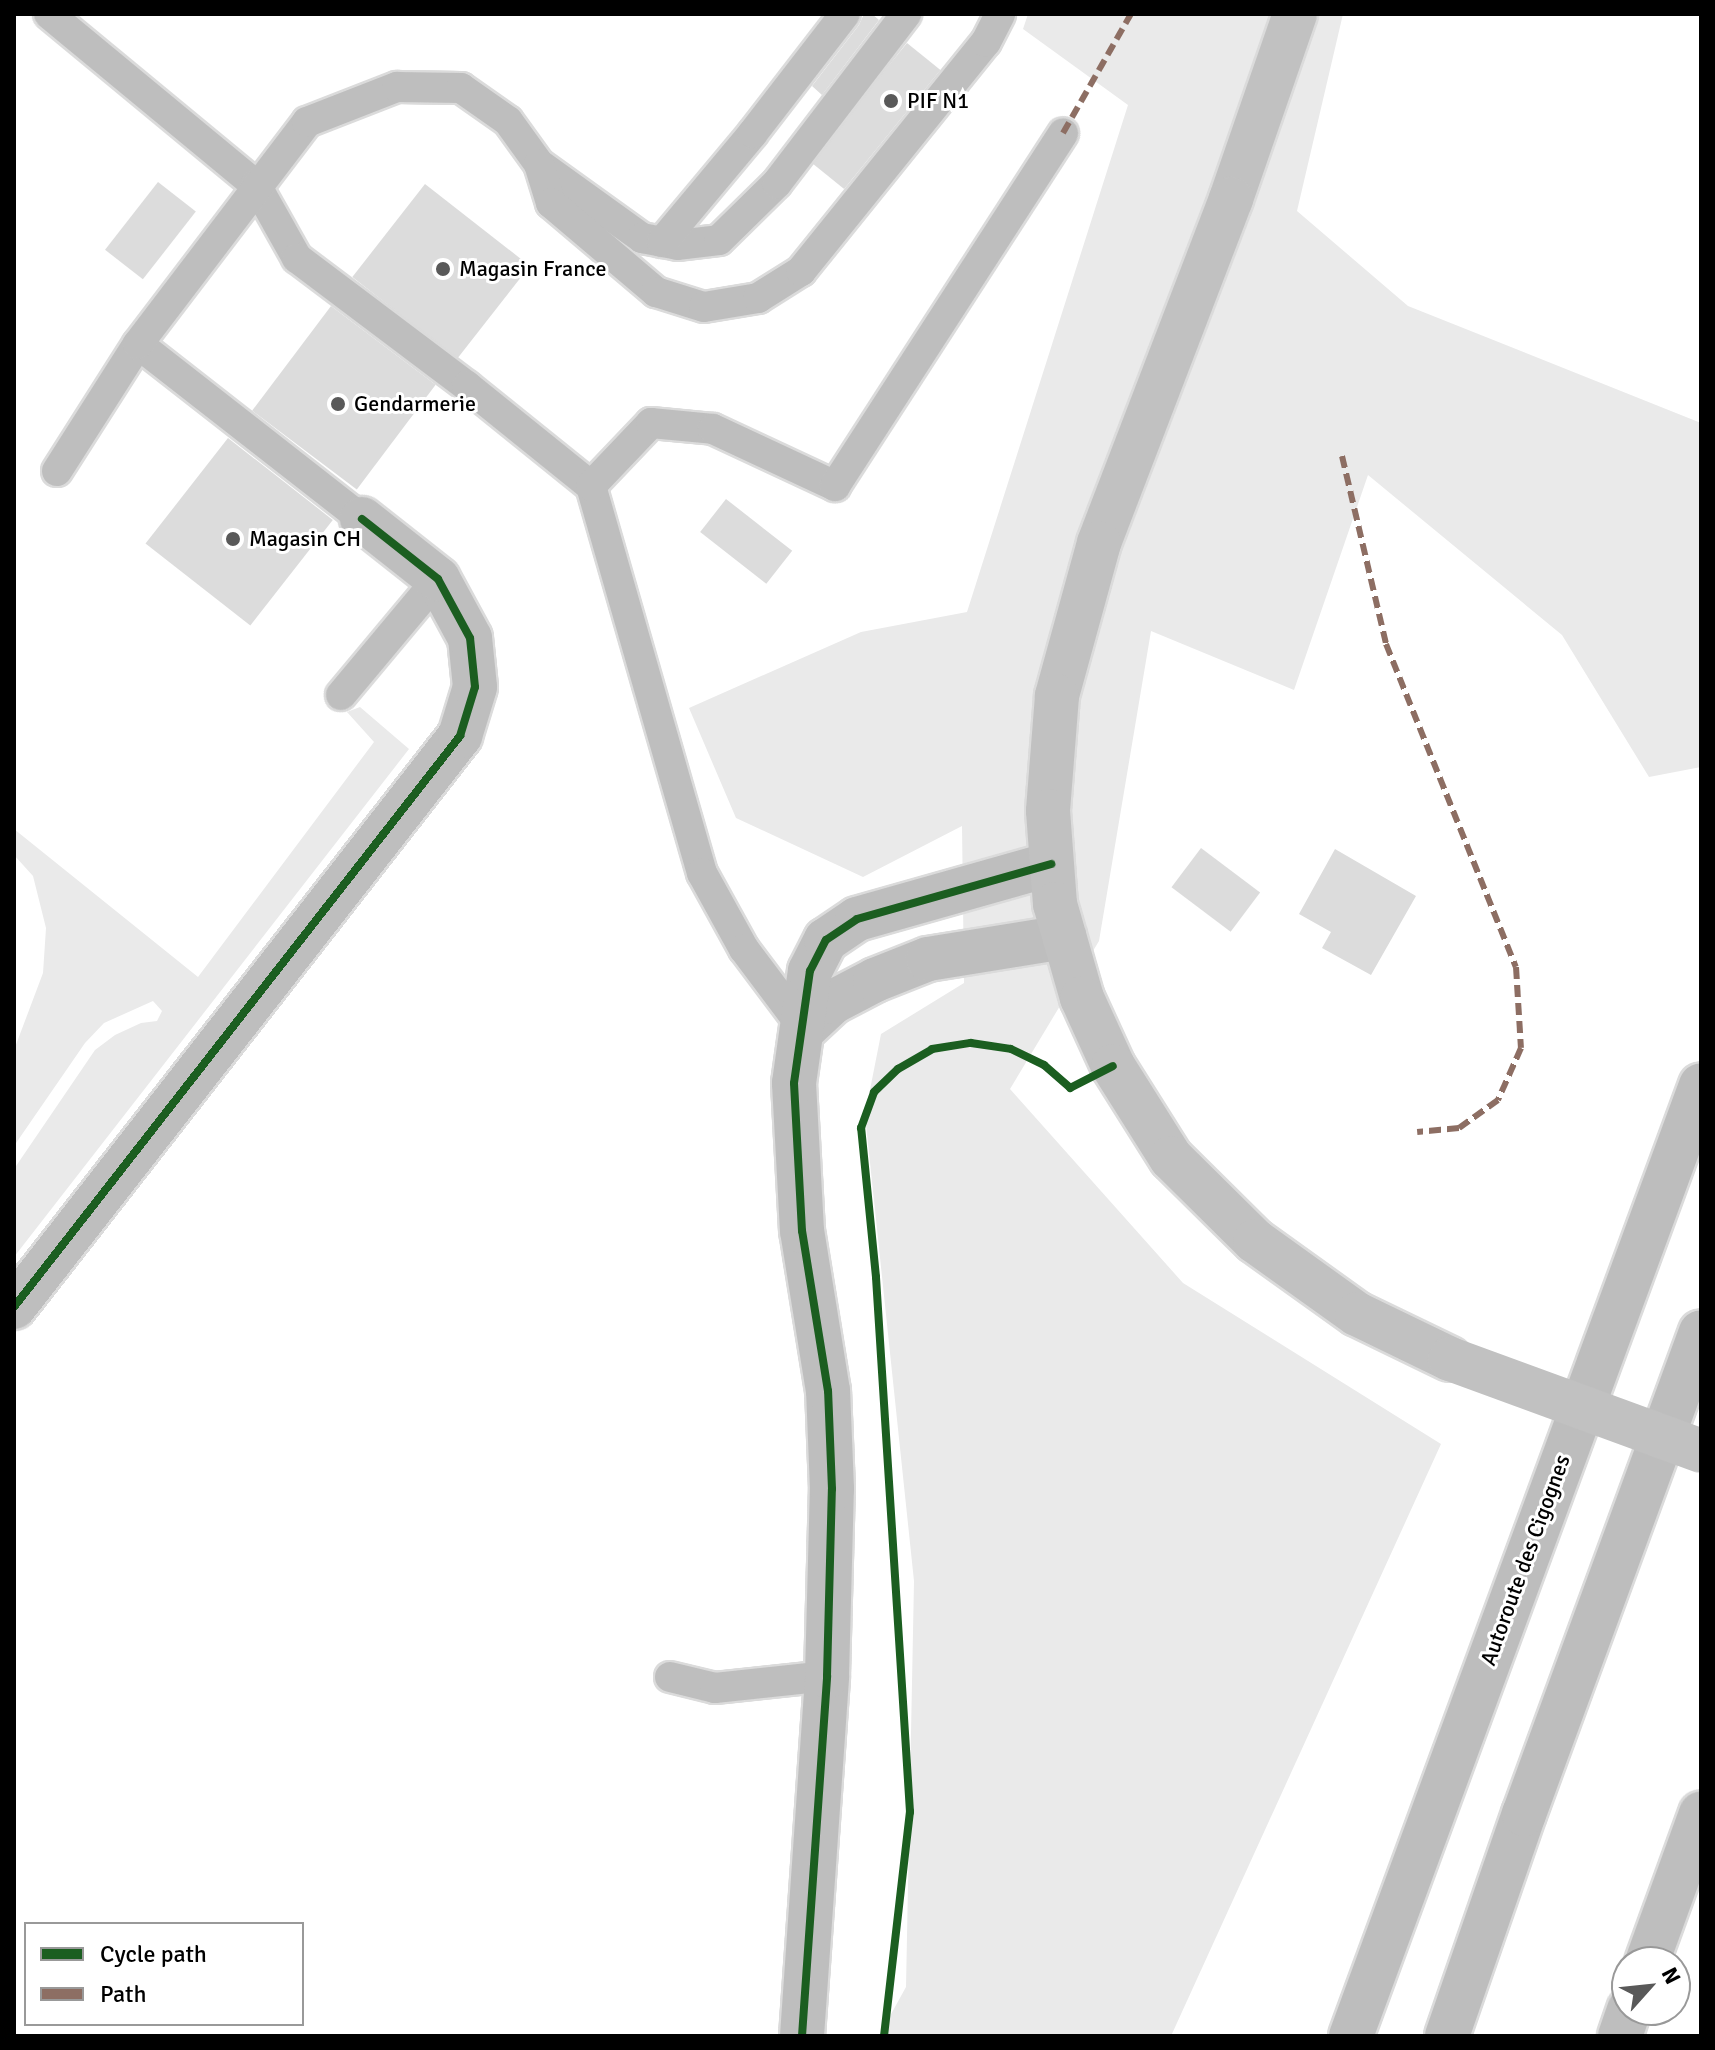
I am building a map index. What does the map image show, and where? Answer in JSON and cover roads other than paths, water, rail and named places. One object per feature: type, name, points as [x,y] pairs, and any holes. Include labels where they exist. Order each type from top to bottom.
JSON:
[{"type":"highway","name":"Autoroute des Cigognes","points":[[1352,2025],[1701,1085]]},
{"type":"highway","points":[[1447,2036],[1524,1814],[1701,1332]]},
{"type":"main road","points":[[1295,14],[1231,199],[1099,543],[1057,696],[1048,811],[1051,864],[1064,937],[1082,998],[1113,1066],[1171,1158],[1255,1241],[1357,1314],[1450,1359],[1701,1451]]},
{"type":"street","points":[[14,1307],[460,736],[475,687],[470,638],[438,579],[362,519]]},
{"type":"street","points":[[802,2036],[827,1676],[832,1489],[828,1391],[802,1231],[794,1083],[810,971],[826,940],[857,919],[1051,864]]},
{"type":"street","points":[[804,1029],[833,1002],[875,980],[928,959],[1064,937]]},
{"type":"street","points":[[1653,1946],[1701,1814]]},
{"type":"lane","points":[[49,14],[256,185],[297,258],[467,386],[591,486],[702,873],[744,949],[804,1029]]},
{"type":"lane","points":[[662,242],[810,41],[845,14]]},
{"type":"lane","points":[[57,471],[138,344],[256,185],[307,122],[397,87],[461,88],[508,121],[539,164],[642,238],[677,245],[719,240],[777,183],[906,14]]},
{"type":"lane","points":[[539,164],[551,203],[656,292],[704,307],[758,298],[801,271],[986,42],[1000,14]]},
{"type":"lane","points":[[591,486],[651,423],[713,429],[835,486],[1063,133]]},
{"type":"lane","points":[[138,344],[362,519]]},
{"type":"lane","points":[[341,695],[438,579]]},
{"type":"lane","points":[[670,1677],[715,1688],[827,1676]]},
{"type":"place","name":"PIF N1","points":[[891,101]]},
{"type":"place","name":"Magasin France","points":[[443,269]]},
{"type":"place","name":"Gendarmerie","points":[[338,404]]},
{"type":"place","name":"Magasin CH","points":[[233,539]]}]
